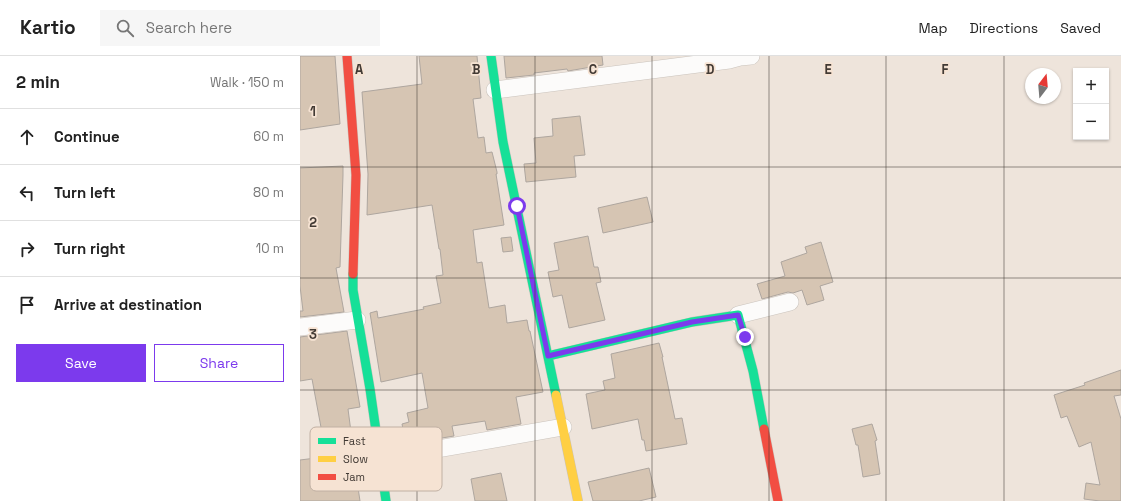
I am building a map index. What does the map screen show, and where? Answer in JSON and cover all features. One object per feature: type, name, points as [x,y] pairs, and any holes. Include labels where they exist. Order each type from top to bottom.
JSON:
[{"type":"street","points":[[348,56],[356,175],[353,290],[375,427]]},
{"type":"street","points":[[491,56],[503,142],[578,501]]},
{"type":"street","points":[[495,90],[729,60],[744,56]]},
{"type":"street","points":[[548,356],[692,322],[738,315],[790,302]]},
{"type":"street","points":[[738,315],[753,371],[778,501]]},
{"type":"street","points":[[300,327],[357,320]]},
{"type":"street","points":[[442,449],[563,427]]},
{"type":"street","points":[[385,491],[386,501]]},
{"type":"building","points":[[300,56],[335,56],[340,124],[300,130]]},
{"type":"building","points":[[419,56],[477,56],[481,98],[473,99],[478,138],[484,137],[486,153],[492,152],[497,172],[496,174],[504,225],[473,230],[477,263],[482,262],[489,308],[505,305],[507,323],[527,320],[543,392],[516,397],[521,424],[487,430],[485,421],[452,426],[454,436],[442,438],[442,427],[403,427],[402,424],[409,422],[407,413],[428,408],[422,373],[381,382],[370,313],[377,311],[378,318],[424,309],[423,307],[441,303],[436,276],[443,275],[432,205],[367,215],[368,174],[362,92],[422,84]]},
{"type":"building","points":[[504,56],[602,56],[603,65],[568,71],[567,69],[506,78]]},
{"type":"building","points":[[580,116],[585,155],[574,156],[576,177],[526,182],[524,164],[536,163],[534,138],[553,136],[552,119]]},
{"type":"building","points":[[343,166],[340,267],[336,268],[344,312],[300,317],[300,311],[303,311],[300,286],[300,168]]},
{"type":"building","points":[[647,197],[653,222],[603,233],[598,208]]},
{"type":"building","points":[[588,236],[594,267],[598,267],[601,282],[596,283],[605,320],[569,328],[562,295],[553,297],[548,272],[559,270],[554,243]]},
{"type":"building","points":[[511,237],[513,251],[503,252],[501,238]]},
{"type":"building","points":[[821,242],[833,282],[820,286],[824,300],[807,305],[802,290],[762,299],[757,284],[785,276],[781,262],[807,253],[805,247]]},
{"type":"building","points":[[347,331],[360,407],[348,409],[350,427],[321,427],[312,379],[300,381],[300,337]]},
{"type":"building","points":[[659,343],[675,419],[682,418],[687,444],[646,451],[644,440],[642,440],[638,419],[592,429],[586,394],[605,390],[603,381],[615,378],[611,354]]},
{"type":"building","points":[[1121,370],[1121,395],[1114,396],[1121,419],[1121,501],[1084,499],[1086,483],[1100,485],[1091,442],[1079,447],[1067,416],[1061,418],[1054,395],[1085,385],[1084,383]]},
{"type":"building","points":[[872,424],[877,440],[875,441],[880,474],[863,477],[858,445],[856,445],[852,429]]},
{"type":"building","points":[[310,459],[310,491],[358,491],[360,501],[300,501],[300,460]]},
{"type":"building","points":[[649,468],[656,497],[639,501],[593,501],[588,482]]},
{"type":"building","points":[[501,473],[507,501],[475,501],[471,479]]},
{"type":"traffic: fast","points":[[491,56],[503,142],[556,395]]},
{"type":"traffic: fast","points":[[353,274],[353,290],[375,427]]},
{"type":"traffic: fast","points":[[548,356],[692,322],[738,315],[753,371],[764,429]]},
{"type":"traffic: fast","points":[[385,491],[386,501]]},
{"type":"traffic: slow","points":[[556,395],[578,501]]},
{"type":"traffic: jam","points":[[347,56],[356,175],[353,274]]},
{"type":"traffic: jam","points":[[764,429],[778,501]]},
{"type":"route","points":[[517,206],[548,356],[692,322],[738,315],[745,337]]}]
